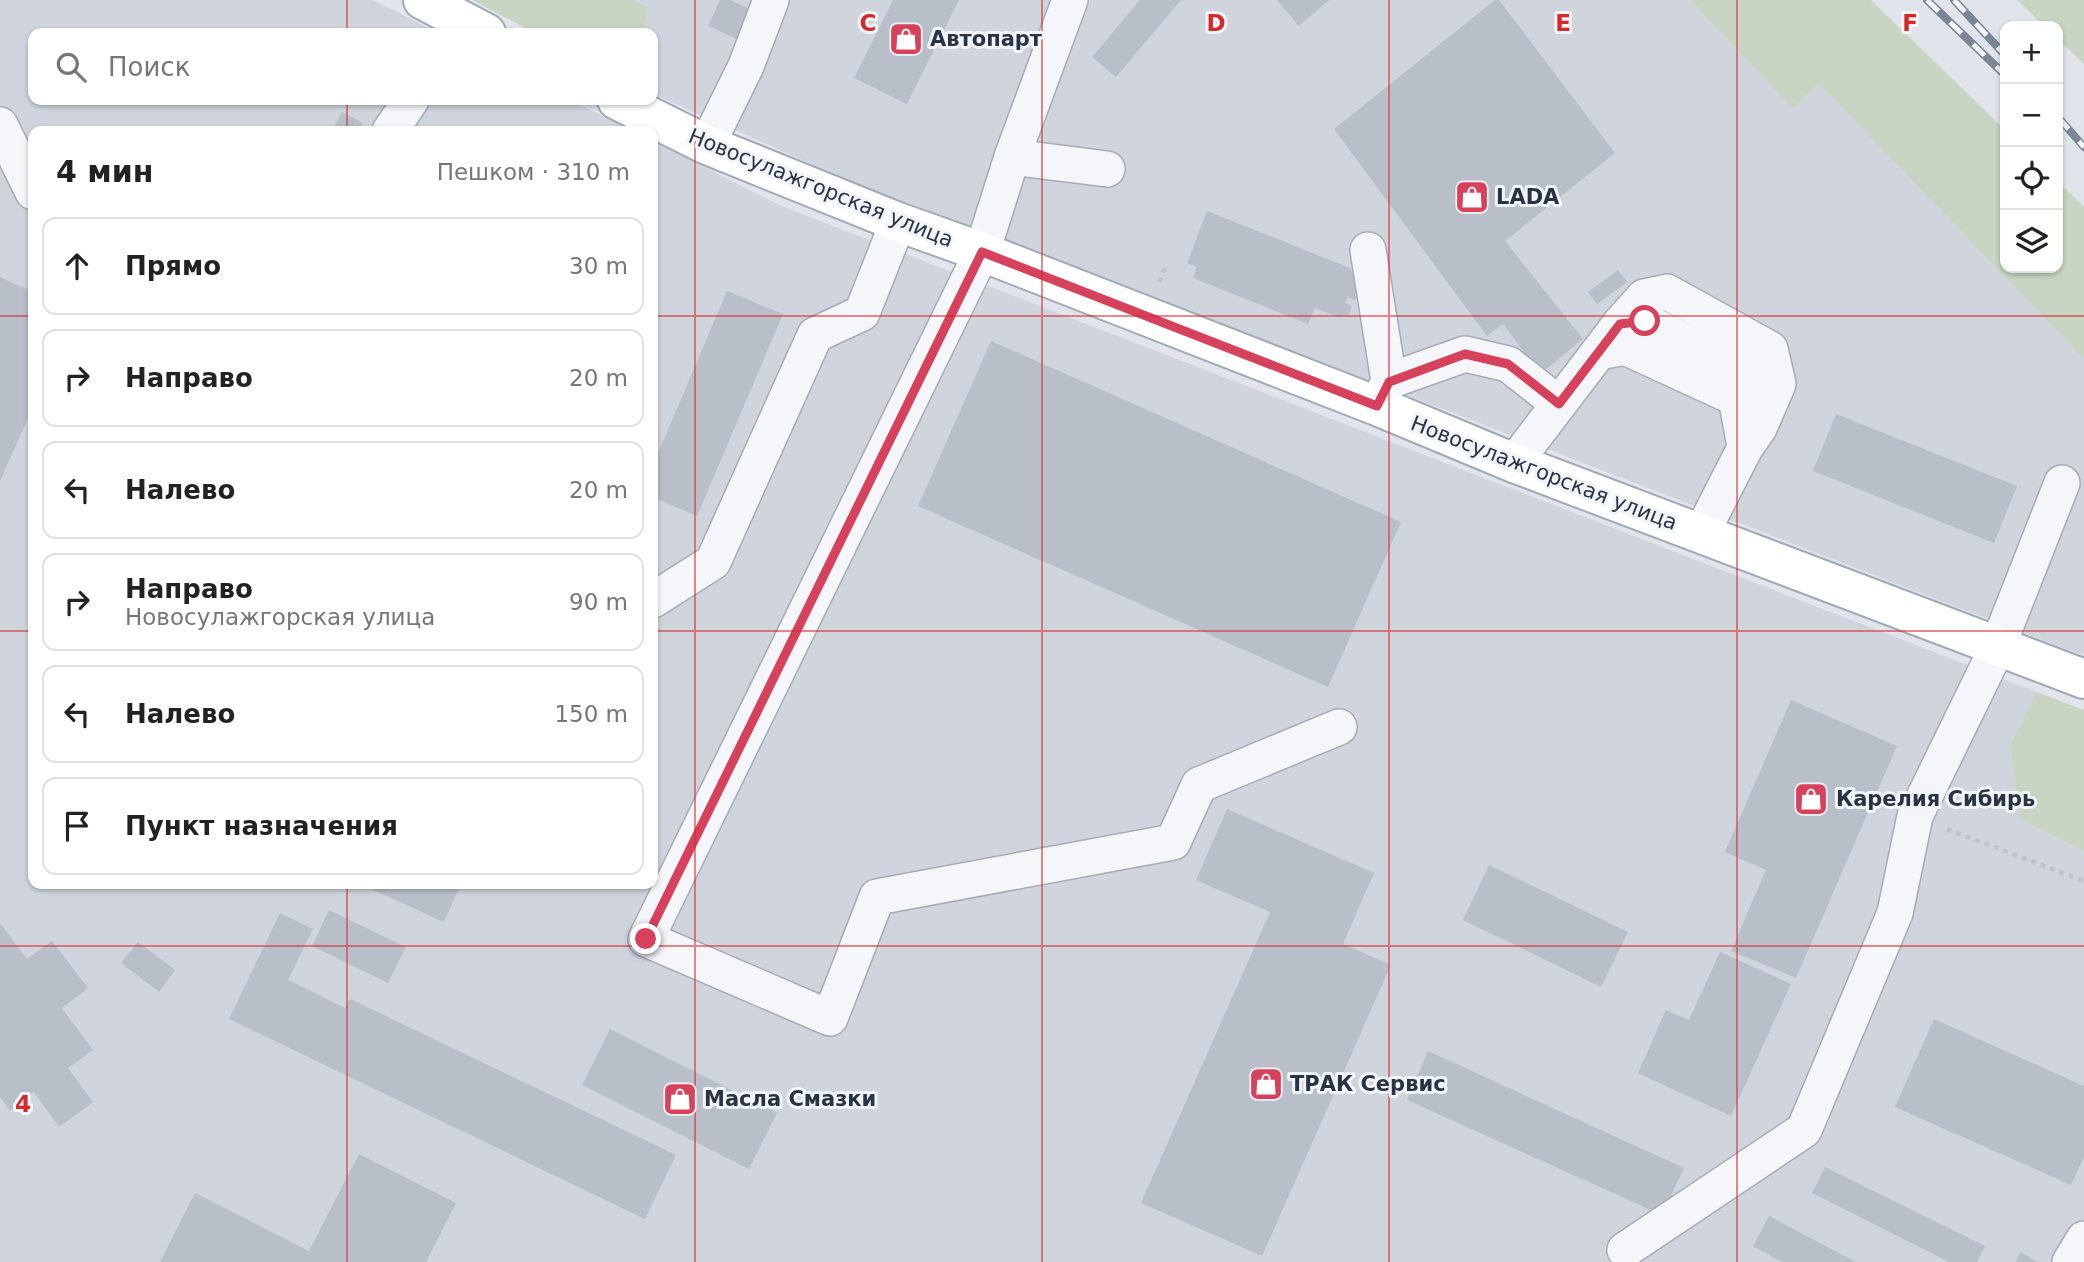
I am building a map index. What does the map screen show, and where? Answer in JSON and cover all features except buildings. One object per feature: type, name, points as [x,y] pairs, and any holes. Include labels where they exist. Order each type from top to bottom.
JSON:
[{"type":"main road","points":[[423,0],[467,28]]},
{"type":"main road","name":"Новосулажгорская улица","points":[[627,105],[707,145],[898,222],[1383,394],[1514,463],[2084,679]]},
{"type":"lane","points":[[707,145],[746,66],[771,0]]},
{"type":"lane","points":[[1070,0],[1012,157],[982,252],[646,939],[830,1018],[877,897],[1173,842],[1199,785],[1339,727]]},
{"type":"lane","points":[[393,126],[408,105]]},
{"type":"lane","points":[[0,125],[28,182]]},
{"type":"lane","points":[[1012,157],[1107,169]]},
{"type":"lane","points":[[658,597],[713,562],[815,335],[862,313],[898,222]]},
{"type":"lane","points":[[1368,250],[1383,394],[1465,354],[1508,364],[1559,404]]},
{"type":"lane","points":[[1514,463],[1620,324],[1644,297],[1667,292],[1770,349],[1779,384],[1701,534]]},
{"type":"lane","points":[[1599,352],[1625,347],[1736,398],[1752,438]]},
{"type":"lane","points":[[1625,1250],[1804,1130],[1895,913],[1915,816],[1997,648],[2062,483]]},
{"type":"lane","points":[[2070,1262],[2084,1240]]},
{"type":"path","points":[[1915,816],[2084,881]]},
{"type":"shaded area","points":[[0,0],[373,0],[428,28],[28,28],[28,105],[580,105],[623,126],[28,126],[28,889],[658,889],[658,144],[779,205],[2037,692],[2010,745],[2020,818],[2084,851],[2084,1262],[0,1262]]},
{"type":"shaded area","points":[[634,0],[1690,0],[1793,107],[1819,82],[2084,359],[2084,656],[841,177],[658,96],[658,28],[644,28],[647,7]]},
{"type":"green space","points":[[472,0],[634,0],[647,7],[644,28],[525,28]]},
{"type":"green space","points":[[1690,0],[1871,0],[2000,125],[2000,272],[1819,83],[1793,108]]},
{"type":"green space","points":[[2017,0],[2084,0],[2084,64],[2063,44],[2063,21],[2039,21]]},
{"type":"green space","points":[[2063,186],[2084,207],[2084,359],[2001,273],[2063,273]]},
{"type":"green space","points":[[2037,692],[2084,710],[2084,851],[2020,819],[2010,745]]},
{"type":"railway","points":[[1927,0],[2000,70]]},
{"type":"railway","points":[[1954,0],[2000,50]]},
{"type":"railway","points":[[2063,123],[2084,147]]},
{"type":"place","name":"Автопарт","points":[[906,39]]},
{"type":"place","name":"LADA","points":[[1472,197]]},
{"type":"place","name":"Карелия Сибирь","points":[[1811,799]]},
{"type":"place","name":"ТРАК Сервис","points":[[1266,1084]]},
{"type":"place","name":"Масла Смазки","points":[[680,1099]]},
{"type":"route","points":[[646,939],[982,252],[1377,406],[1389,382],[1465,354],[1508,364],[1559,404],[1620,324],[1645,321]]}]
